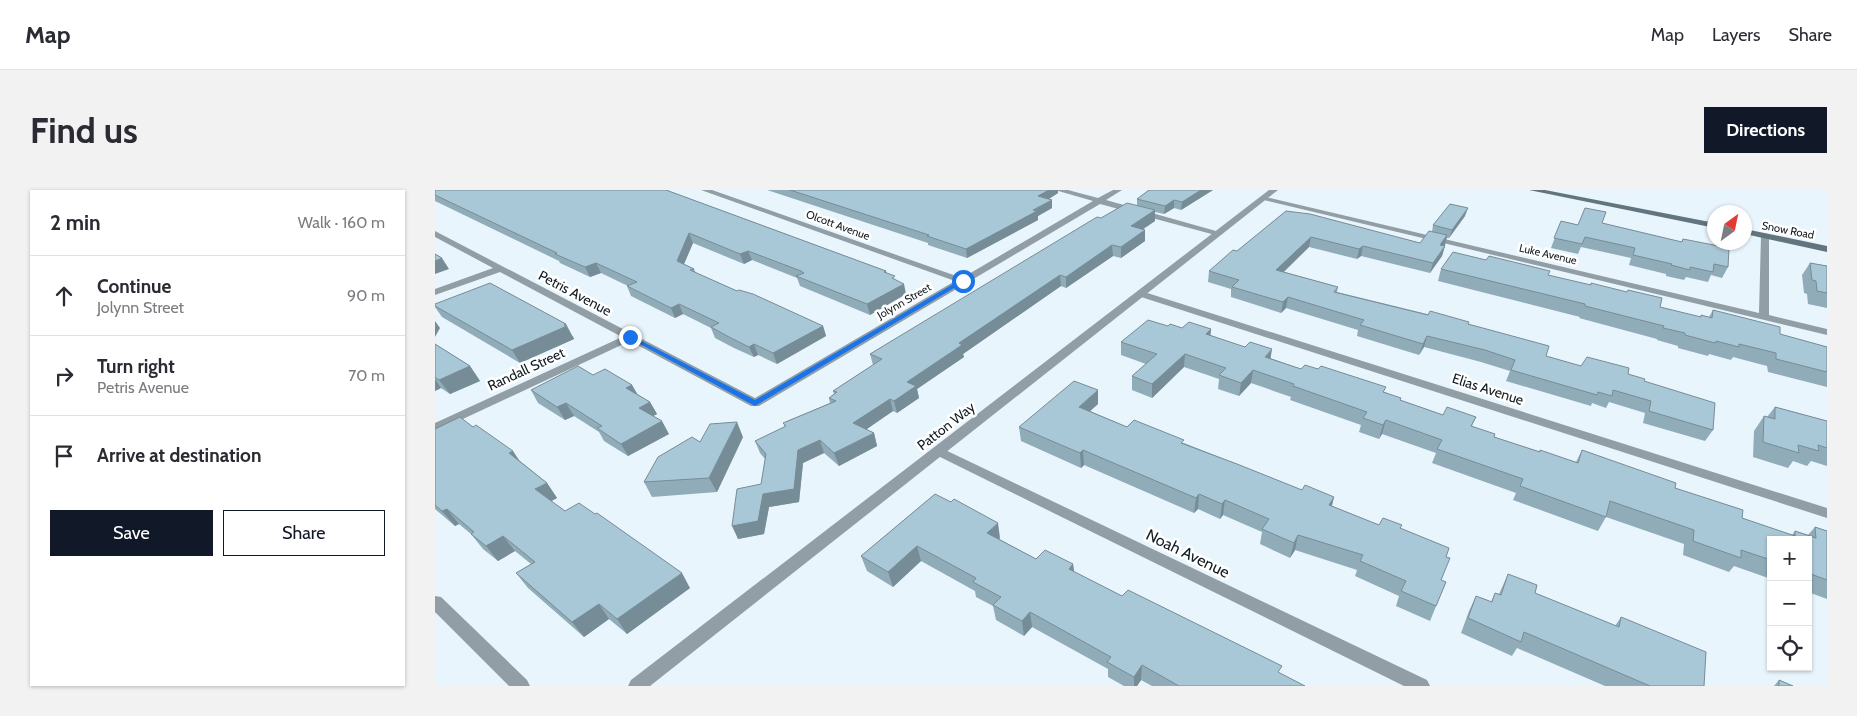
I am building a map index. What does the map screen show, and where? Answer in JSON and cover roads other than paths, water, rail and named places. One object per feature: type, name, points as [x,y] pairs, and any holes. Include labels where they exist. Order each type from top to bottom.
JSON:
[{"type":"main road","points":[[1533,190],[1707,224]]},
{"type":"main road","name":"Snow Road","points":[[1752,233],[1827,249]]},
{"type":"street","name":"Olcott Avenue","points":[[705,190],[963,281]]},
{"type":"street","points":[[1059,190],[1219,233]]},
{"type":"street","name":"Jolynn Street","points":[[755,403],[1118,190]]},
{"type":"street","name":"Patton Way","points":[[637,686],[1274,190]]},
{"type":"street","name":"Luke Avenue","points":[[1264,198],[1827,332]]},
{"type":"street","name":"Petris Avenue","points":[[435,234],[755,403]]},
{"type":"street","points":[[1764,317],[1765,236]]},
{"type":"street","points":[[435,292],[500,269]]},
{"type":"street","name":"Elias Avenue","points":[[1141,294],[1827,513]]},
{"type":"street","name":"Randall Street","points":[[435,428],[630,337]]},
{"type":"street","name":"Noah Avenue","points":[[939,451],[1421,686]]},
{"type":"street","points":[[435,602],[521,686]]}]
